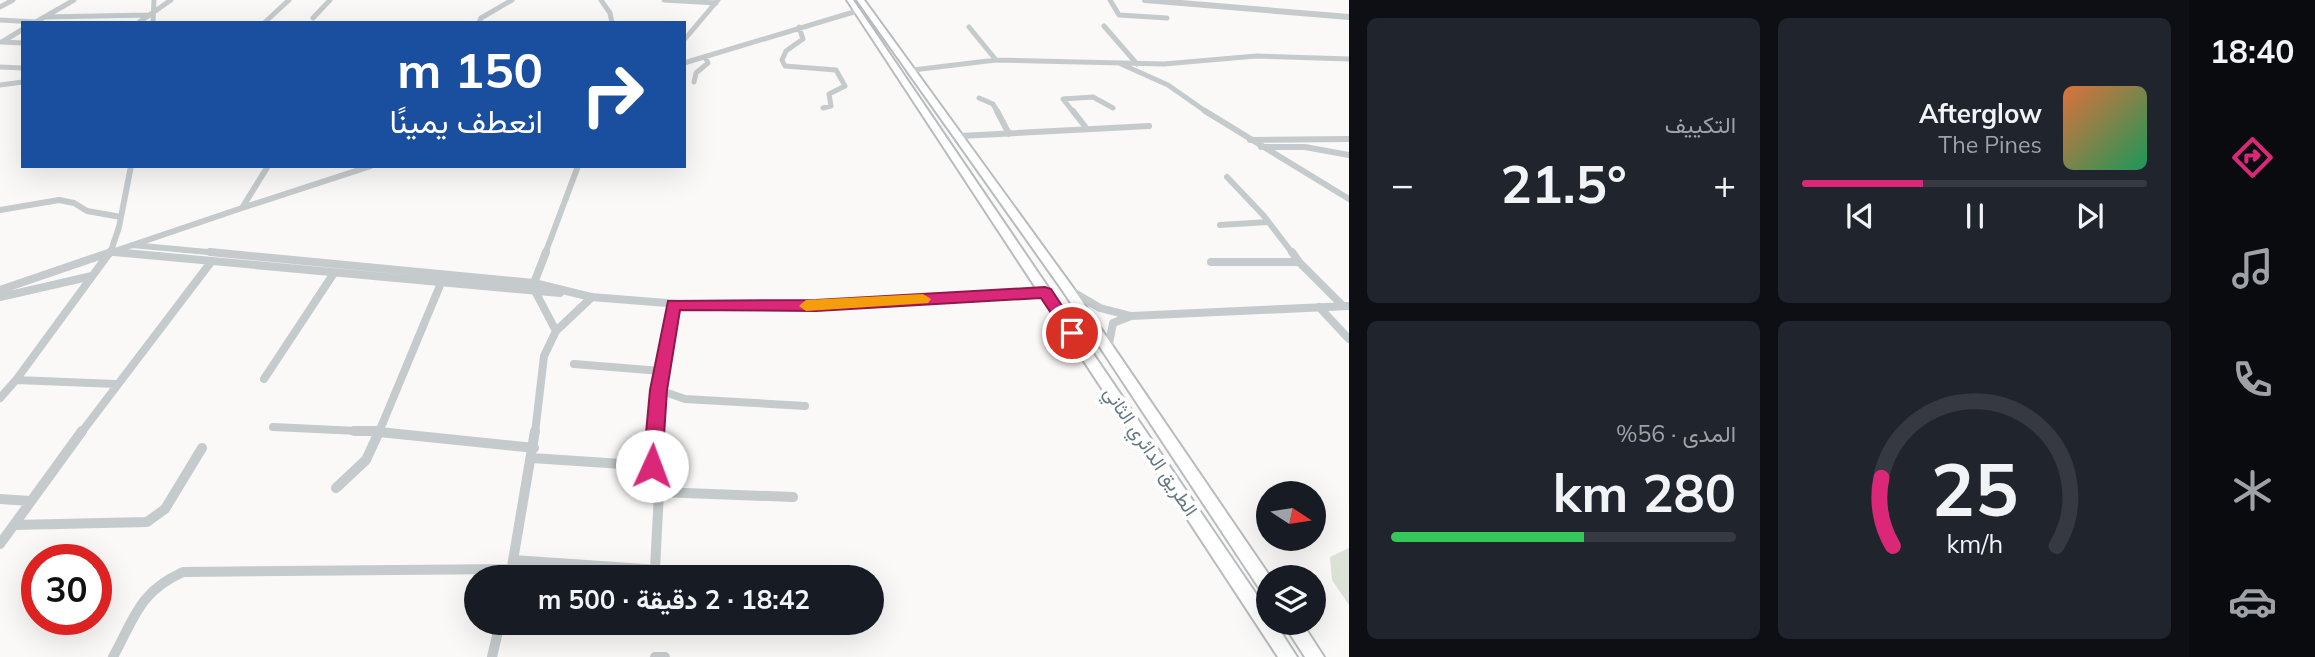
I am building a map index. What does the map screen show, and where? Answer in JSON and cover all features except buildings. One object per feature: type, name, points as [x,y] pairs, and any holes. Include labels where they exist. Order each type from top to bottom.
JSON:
[{"type":"highway","name":"الطريق الدائري الثاني","points":[[855,4],[912,70],[960,136],[1067,288],[1256,569]]},
{"type":"highway","name":"الطريق الدائري الثاني","points":[[855,4],[991,213],[1288,657]]},
{"type":"highway","points":[[944,141],[956,152],[963,151],[960,136]]},
{"type":"highway","points":[[991,213],[986,192],[999,199],[1067,288]]},
{"type":"highway","points":[[1300,635],[1315,657]]},
{"type":"street","points":[[37,21],[74,0]]},
{"type":"street","points":[[152,21],[150,14],[154,0]]},
{"type":"street","points":[[141,21],[171,0]]},
{"type":"street","points":[[266,21],[289,0]]},
{"type":"street","points":[[313,18],[330,0]]},
{"type":"street","points":[[480,21],[512,0]]},
{"type":"street","points":[[601,0],[611,21]]},
{"type":"street","points":[[605,7],[614,0]]},
{"type":"street","points":[[664,0],[717,1]]},
{"type":"street","points":[[1110,0],[1119,15],[1167,18]]},
{"type":"street","points":[[1146,0],[1349,17]]},
{"type":"street","points":[[1159,0],[1349,17]]},
{"type":"street","points":[[0,5],[11,1]]},
{"type":"street","points":[[686,37],[717,1]]},
{"type":"street","points":[[686,62],[799,27],[855,4]]},
{"type":"street","points":[[44,17],[150,14]]},
{"type":"street","points":[[0,20],[21,21]]},
{"type":"street","points":[[1104,26],[1137,64]]},
{"type":"street","points":[[799,27],[803,39],[784,54],[785,66],[836,70],[845,86],[830,94],[831,106],[823,108]]},
{"type":"street","points":[[969,27],[996,60]]},
{"type":"street","points":[[1,42],[21,30]]},
{"type":"street","points":[[1,42],[21,43]]},
{"type":"street","points":[[912,70],[996,60],[1137,64],[1283,56],[1349,59]]},
{"type":"street","points":[[694,82],[696,73],[708,63],[705,57]]},
{"type":"street","points":[[1121,64],[1168,85],[1261,147],[1349,200]]},
{"type":"street","points":[[0,67],[21,68]]},
{"type":"street","points":[[0,85],[21,82]]},
{"type":"street","points":[[979,97],[993,104],[1009,134]]},
{"type":"street","points":[[1087,129],[1063,99],[1093,97],[1113,108]]},
{"type":"street","points":[[960,136],[1149,127]]},
{"type":"street","points":[[1250,140],[1349,139]]},
{"type":"street","points":[[1261,147],[1305,147],[1349,155]]},
{"type":"street","points":[[0,398],[68,315],[92,276],[105,265],[121,217],[131,168]]},
{"type":"street","points":[[242,208],[267,168]]},
{"type":"street","points":[[335,178],[344,168]]},
{"type":"street","points":[[0,290],[366,168]]},
{"type":"street","points":[[534,283],[577,168]]},
{"type":"street","points":[[1227,177],[1269,222],[1299,262],[1346,306]]},
{"type":"street","points":[[1336,192],[1349,191]]},
{"type":"street","points":[[0,210],[59,200],[74,203],[87,211],[121,217]]},
{"type":"street","points":[[1220,225],[1269,222]]},
{"type":"street","points":[[132,245],[534,283],[592,297],[673,304],[816,305],[1045,293]]},
{"type":"street","points":[[110,253],[536,293],[569,293]]},
{"type":"street","points":[[0,544],[116,384],[211,262]]},
{"type":"street","points":[[1211,262],[1299,262]]},
{"type":"street","points":[[264,379],[334,273]]},
{"type":"street","points":[[0,297],[92,276]]},
{"type":"street","points":[[336,488],[369,461],[441,283]]},
{"type":"street","points":[[1067,288],[1101,308],[1130,316],[1346,306]]},
{"type":"street","points":[[536,293],[556,331]]},
{"type":"street","points":[[512,565],[533,453],[544,356],[556,331],[592,297]]},
{"type":"street","points":[[654,565],[659,492],[652,466],[661,372],[673,304]]},
{"type":"street","points":[[1319,307],[1349,339]]},
{"type":"street","points":[[1108,349],[1113,323],[1130,316]]},
{"type":"street","points":[[574,365],[661,372]]},
{"type":"street","points":[[16,380],[116,384]]},
{"type":"street","points":[[659,390],[685,400],[805,406]]},
{"type":"street","points":[[273,427],[379,432],[652,466]]},
{"type":"street","points":[[13,525],[147,522],[165,509],[202,448]]},
{"type":"street","points":[[659,492],[793,497]]},
{"type":"street","points":[[0,499],[30,501]]},
{"type":"street","points":[[113,657],[144,595],[160,581],[183,572],[464,569]]},
{"type":"street","points":[[492,657],[497,635]]},
{"type":"street","points":[[655,657],[665,657]]},
{"type":"shaded area","points":[[1349,548],[1349,605],[1332,580],[1330,557]]},
{"type":"slow traffic","points":[[806,306],[923,299]]},
{"type":"route","points":[[652,466],[651,451],[673,304],[761,307],[1045,293],[1072,333]]}]
